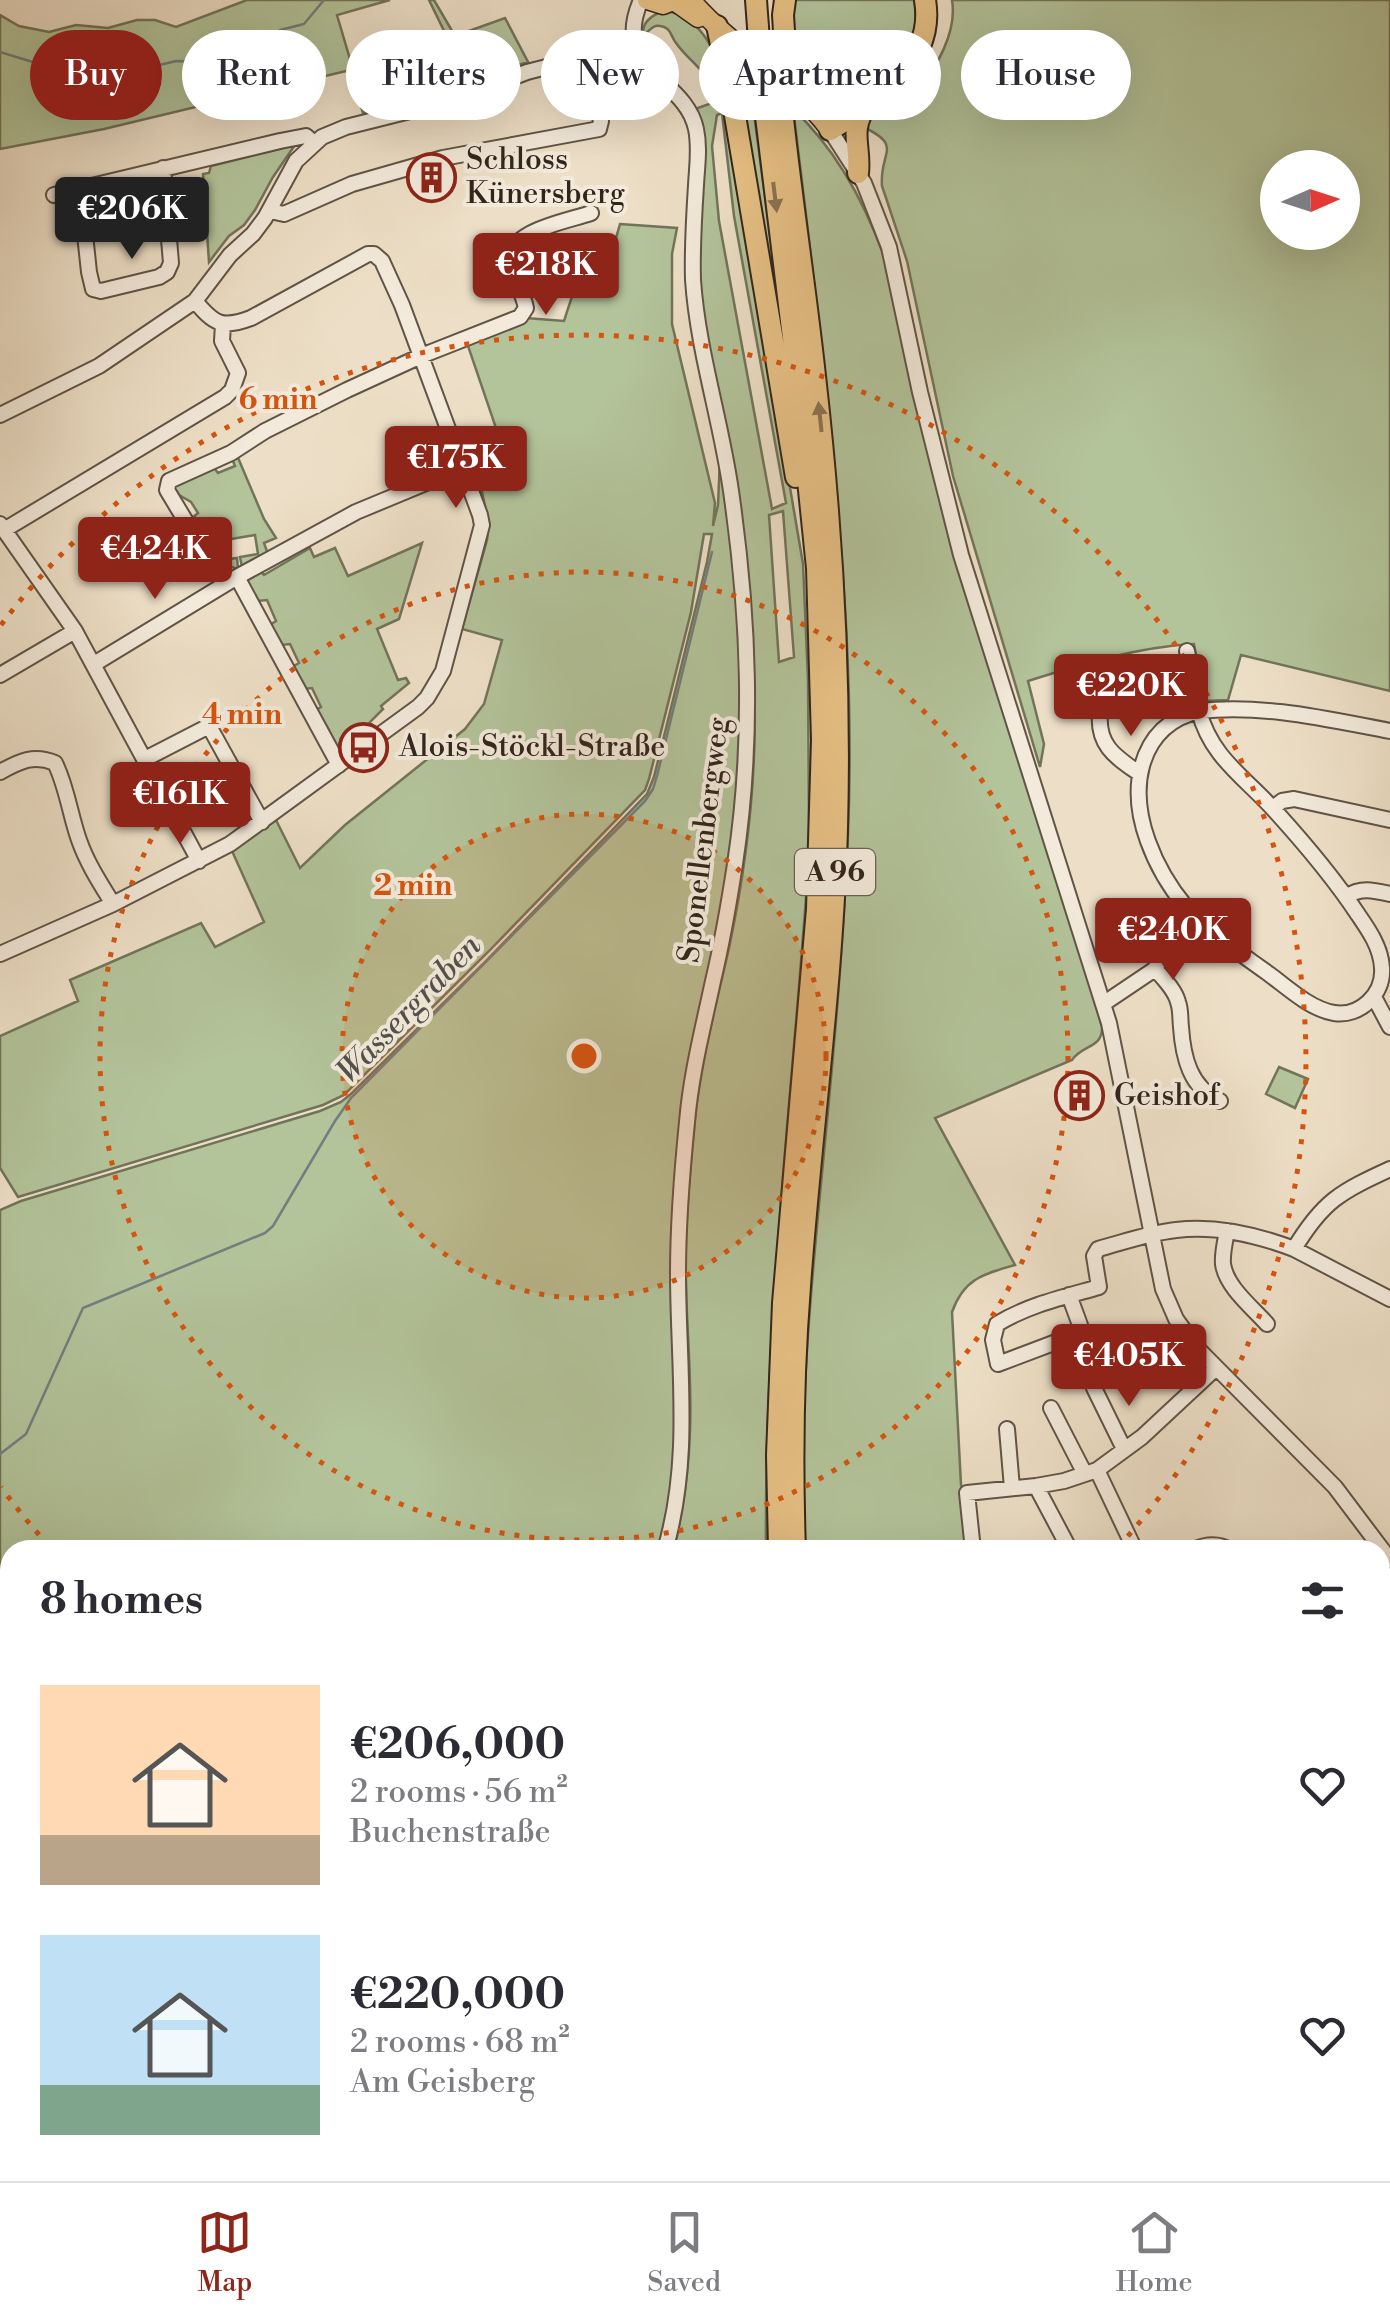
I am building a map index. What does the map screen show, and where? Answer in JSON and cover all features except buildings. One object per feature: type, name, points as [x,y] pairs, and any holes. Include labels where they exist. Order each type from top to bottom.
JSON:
[{"type":"highway","name":"A 96","points":[[756,0],[759,30]]},
{"type":"highway","points":[[773,0],[778,30]]},
{"type":"highway","points":[[782,30],[784,0]]},
{"type":"highway","points":[[924,30],[925,0]]},
{"type":"highway","name":"A 96","points":[[716,26],[730,86],[798,487],[817,568]]},
{"type":"highway","name":"A 96","points":[[777,120],[817,568],[822,692],[820,848],[812,974],[783,1304],[777,1436],[779,1540]]},
{"type":"highway","name":"A 96","points":[[778,120],[822,436],[838,722],[834,900],[796,1348],[795,1540]]},
{"type":"highway","points":[[830,130],[844,120]]},
{"type":"highway","points":[[858,173],[859,120]]},
{"type":"main road","points":[[691,0],[830,130]]},
{"type":"main road","points":[[658,1],[716,26]]},
{"type":"street","points":[[636,30],[640,18],[658,1]]},
{"type":"street","points":[[0,415],[98,366],[195,301],[220,266],[253,234],[270,211],[292,167],[314,143],[346,127],[454,100],[541,68]]},
{"type":"street","name":"Sponellenbergweg","points":[[668,1540],[683,1444],[678,1270],[688,1111],[735,862],[747,753],[749,692],[731,491],[695,300],[692,254],[697,132],[679,100]]},
{"type":"street","points":[[270,211],[284,214],[352,184],[443,158],[599,129],[602,120]]},
{"type":"street","points":[[830,130],[858,173],[889,247],[944,493],[1103,1004],[1167,1302],[1188,1338],[1215,1369],[1335,1487],[1375,1540]]},
{"type":"street","points":[[54,195],[302,136],[314,143]]},
{"type":"street","points":[[80,188],[91,285],[96,291],[127,286],[159,278],[169,269],[163,168]]},
{"type":"street","points":[[339,766],[231,581],[168,490],[169,482],[232,453],[264,431],[347,390],[524,314],[525,303],[510,263],[515,243],[528,234],[591,214]]},
{"type":"street","points":[[0,954],[200,861],[262,822],[418,707],[441,678],[482,525],[422,356],[382,261],[368,254],[251,318],[223,324],[206,315],[195,301]]},
{"type":"street","points":[[200,861],[75,631],[2,527],[225,397],[238,372],[222,341],[223,324]]},
{"type":"street","points":[[94,664],[231,581],[356,512],[462,468]]},
{"type":"street","points":[[0,676],[75,631]]},
{"type":"street","points":[[1187,651],[1199,711],[1203,726],[1216,751],[1310,850],[1376,945],[1386,972],[1374,996],[1349,1012],[1336,1013],[1298,996],[1187,908],[1160,868],[1146,835],[1140,774],[1160,732],[1180,716],[1199,711],[1266,710],[1390,731]]},
{"type":"street","points":[[1100,713],[1100,730],[1106,746],[1140,774]]},
{"type":"street","points":[[145,759],[209,726],[262,822]]},
{"type":"street","points":[[0,772],[26,760],[42,758],[56,764],[79,841],[113,904]]},
{"type":"street","points":[[1273,808],[1294,799],[1390,820]]},
{"type":"street","points":[[1346,897],[1366,889],[1390,894]]},
{"type":"street","points":[[1103,1004],[1155,970],[1187,908]]},
{"type":"street","points":[[1155,970],[1178,1002],[1186,1062],[1195,1081],[1209,1096],[1220,1100]]},
{"type":"street","points":[[1374,996],[1390,1027]]},
{"type":"street","points":[[1294,1249],[1313,1219],[1333,1199],[1390,1169]]},
{"type":"street","points":[[1226,1231],[1226,1274],[1267,1324]]},
{"type":"street","points":[[1070,1295],[1080,1333],[998,1364],[993,1340],[997,1324],[1018,1311],[1070,1295],[1098,1287],[1094,1256],[1098,1249],[1151,1234],[1226,1231],[1294,1249],[1390,1299]]},
{"type":"street","points":[[972,1540],[966,1492],[1036,1486],[1091,1472],[1142,1436],[1215,1369]]},
{"type":"street","points":[[1094,1388],[1124,1449]]},
{"type":"street","points":[[1050,1408],[1130,1540]]},
{"type":"street","points":[[1007,1429],[1012,1488]]},
{"type":"street","points":[[1036,1486],[1065,1540]]},
{"type":"green space","points":[[247,0],[390,0],[337,15],[346,46],[346,71],[326,76],[326,30],[182,30],[182,110],[162,115],[162,30],[57,30],[76,25],[108,28],[137,20],[155,20],[176,27]]},
{"type":"green space","points":[[429,0],[434,0],[452,30],[444,30]]},
{"type":"green space","points":[[790,0],[914,0],[914,30],[790,30]]},
{"type":"green space","points":[[952,0],[1390,0],[1390,691],[1241,655],[1228,700],[1204,701],[1194,644],[1131,653],[1028,681],[1044,744],[1040,767],[953,476],[907,261],[882,186],[886,145],[861,126],[865,120],[941,120],[941,55],[952,24]]},
{"type":"green space","points":[[664,11],[690,21],[699,30],[699,68],[679,47],[679,30],[656,26],[644,30],[652,17]]},
{"type":"green space","points":[[0,15],[19,26],[39,30],[30,30],[30,120],[142,120],[0,149]]},
{"type":"green space","points":[[505,18],[511,30],[472,30]]},
{"type":"green space","points":[[716,120],[712,146],[719,221],[772,509],[786,503],[734,216],[723,120],[728,120],[803,564],[808,680],[807,884],[774,1300],[766,1540],[676,1540],[689,1445],[686,1244],[695,1119],[742,879],[753,774],[753,669],[699,304],[700,121]],"holes":[[[783,511],[794,657],[779,662],[769,515]]]},
{"type":"green space","points":[[742,120],[755,120],[790,388]]},
{"type":"green space","points":[[794,120],[804,120],[809,125],[848,178],[885,259],[950,540],[1102,1027],[1096,1043],[1072,1060],[935,1118],[1015,1265],[969,1285],[952,1312],[967,1540],[805,1540],[806,1368],[842,950],[848,833],[846,625],[834,469]]},
{"type":"green space","points":[[295,145],[244,225],[229,236],[209,262],[203,174],[209,173],[211,166]]},
{"type":"green space","points":[[620,224],[677,228],[672,254],[672,324],[715,503],[713,526],[720,458],[738,604],[743,729],[730,861],[690,1054],[677,1427],[670,1498],[660,1540],[0,1540],[0,1210],[341,1102],[483,964],[647,794],[712,534],[704,534],[691,612],[645,790],[344,1095],[323,1105],[18,1197],[0,1168],[0,1036],[78,1001],[70,980],[201,923],[215,947],[264,922],[232,851],[276,820],[300,868],[345,825],[465,729],[484,704],[502,640],[462,629],[489,524],[480,483],[511,472],[467,343],[526,318],[564,321],[584,260],[608,266]]},
{"type":"green space","points":[[236,453],[276,538],[264,543],[268,554],[242,567],[240,557],[258,554],[255,535],[219,541],[218,556],[222,560],[237,558],[238,569],[216,562],[211,551],[215,547],[191,519],[198,513],[191,502],[172,491],[172,482],[212,465],[218,473],[235,466],[231,456]]},
{"type":"green space","points":[[422,543],[399,619],[377,629],[398,680],[406,678],[409,683],[381,706],[383,709],[370,722],[377,731],[341,755],[316,710],[321,707],[312,688],[304,689],[292,667],[299,663],[290,644],[281,645],[270,625],[276,621],[267,600],[257,601],[248,577],[259,570],[264,575],[310,548],[314,557],[335,548],[348,576]]},
{"type":"green space","points":[[1279,1067],[1308,1079],[1295,1108],[1266,1094]]},
{"type":"waterway","points":[[0,52],[94,81],[176,61],[233,62],[251,56],[280,30],[304,24],[324,0]]},
{"type":"waterway","name":"Wassergraben","points":[[0,1454],[26,1434],[83,1308],[265,1233],[273,1226],[351,1098],[645,801],[657,776],[712,552]]},
{"type":"place","name":"Schloss Künersberg","points":[[431,177]]},
{"type":"place","name":"Alois-Stöckl-Straße","points":[[364,747]]},
{"type":"place","name":"Geishof","points":[[1079,1096]]}]
